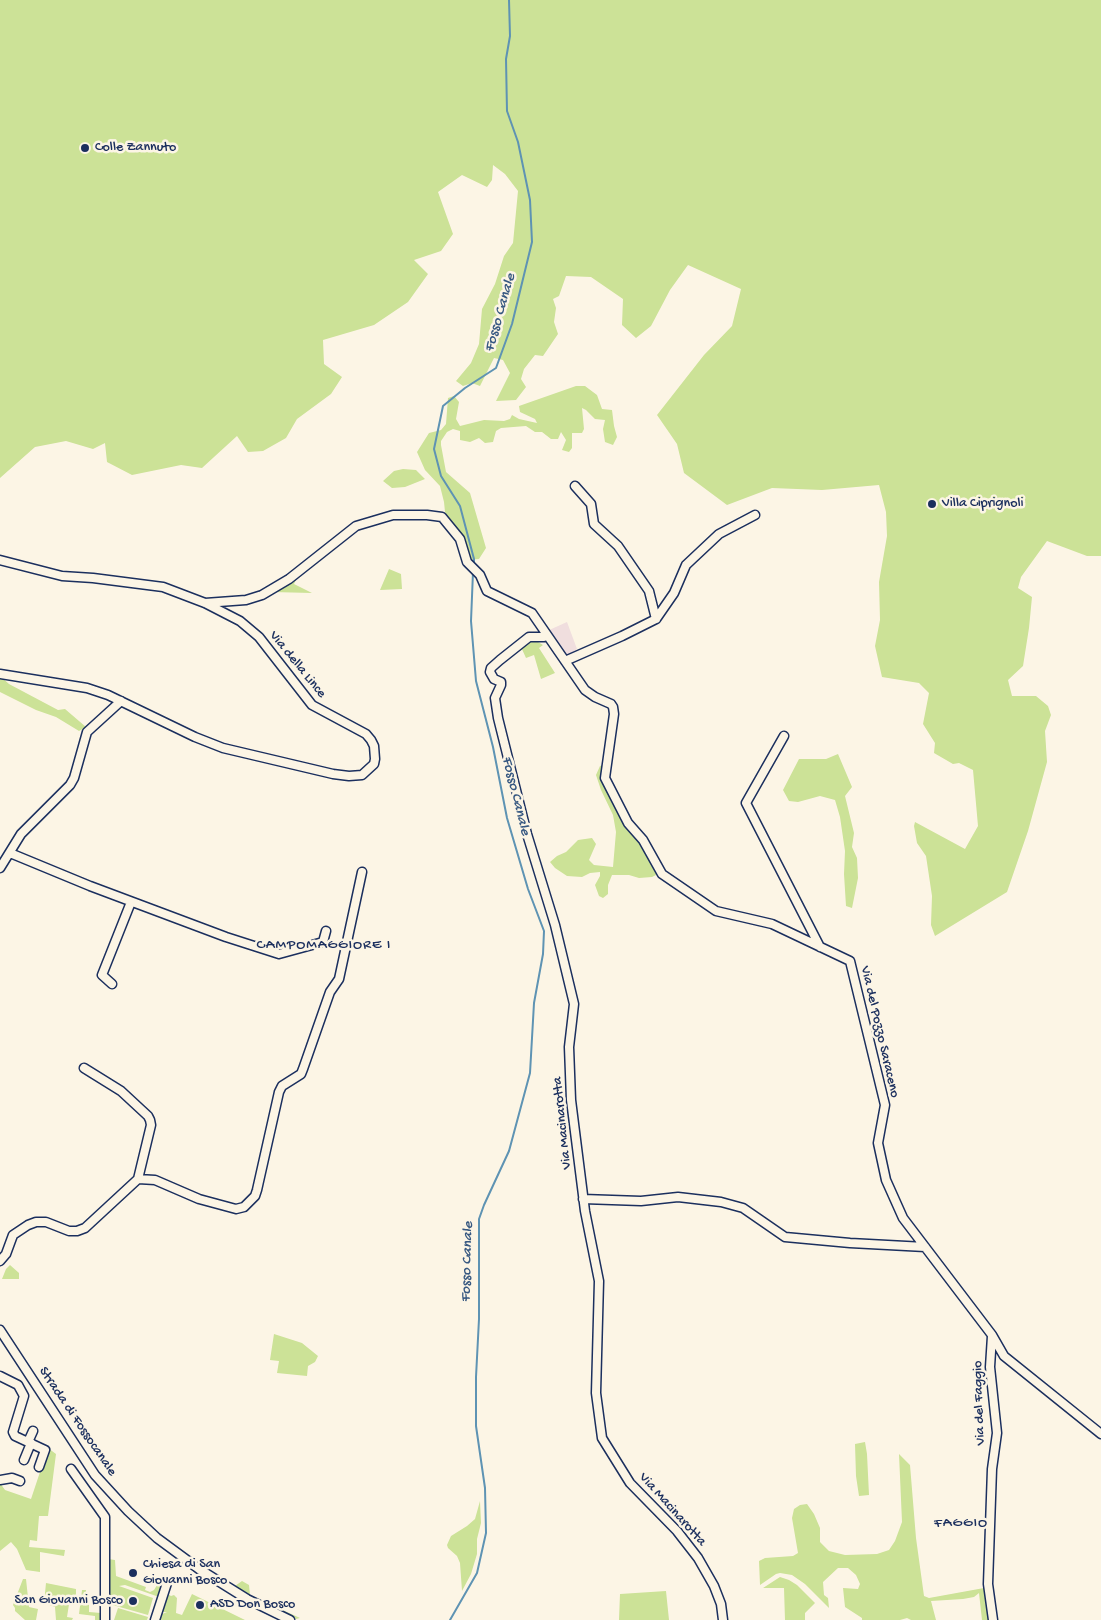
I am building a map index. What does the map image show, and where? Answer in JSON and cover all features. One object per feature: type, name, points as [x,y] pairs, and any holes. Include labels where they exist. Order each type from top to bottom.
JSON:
[{"type":"street","points":[[575,486],[592,504],[594,524],[618,546],[649,591],[656,619]]},
{"type":"street","name":"Via del Pozzo Saraceno","points":[[205,603],[246,600],[258,597],[289,579],[356,526],[393,515],[442,517],[460,539],[466,562],[480,575],[487,590],[532,613],[585,690],[611,704],[613,707],[614,714],[605,778],[628,824],[643,840],[662,874],[716,910],[772,924],[850,961],[885,1105],[878,1143],[886,1180],[902,1218],[992,1334],[1004,1356],[1101,1434]]},
{"type":"street","points":[[565,661],[656,619],[674,593],[686,566],[719,534],[755,515]]},
{"type":"street","name":"Via della Lince","points":[[0,560],[62,576],[163,587],[205,603],[240,621],[259,637],[312,705],[366,734],[374,746],[374,764],[362,775],[349,776],[223,748],[195,737],[108,695],[87,688],[0,674]]},
{"type":"street","name":"Via Macinarotta","points":[[547,635],[544,637],[529,637],[491,668],[490,672],[501,685],[494,698],[498,718],[527,834],[555,925],[574,1004],[569,1046],[569,1074],[583,1199],[599,1281],[596,1392],[602,1438],[630,1483],[677,1531],[698,1558],[714,1586],[721,1604],[723,1620]]},
{"type":"street","points":[[0,868],[21,834],[70,785],[74,778],[87,732],[121,701]]},
{"type":"street","points":[[784,736],[746,803],[820,947]]},
{"type":"street","points":[[10,853],[131,902],[226,937],[279,954],[323,942],[326,931]]},
{"type":"street","points":[[138,1179],[155,1180],[199,1199],[236,1209],[244,1207],[255,1196],[279,1092],[282,1086],[301,1074],[330,992],[339,979],[362,872]]},
{"type":"street","points":[[112,984],[102,975],[131,902]]},
{"type":"street","points":[[0,1261],[6,1254],[14,1235],[28,1225],[36,1222],[46,1222],[68,1231],[77,1231],[89,1224],[138,1179],[151,1125],[150,1120],[121,1091],[84,1068]]},
{"type":"street","points":[[583,1199],[640,1202],[678,1197],[721,1202],[743,1208],[785,1237],[925,1247]]},
{"type":"street","name":"Strada di Fossocanale","points":[[0,1330],[96,1475],[128,1511],[157,1538],[199,1569],[247,1600],[290,1620]]},
{"type":"street","name":"Via del Faggio","points":[[992,1334],[990,1367],[997,1433],[992,1468],[988,1584],[993,1620]]},
{"type":"street","points":[[0,1376],[18,1385],[24,1396],[12,1432],[15,1436],[45,1450],[40,1467]]},
{"type":"street","points":[[24,1460],[32,1431]]},
{"type":"street","points":[[71,1470],[104,1517],[105,1620]]},
{"type":"street","points":[[7,1488],[1,1480],[12,1478],[20,1480]]},
{"type":"street","points":[[155,1620],[167,1583]]},
{"type":"shaded area","points":[[567,622],[577,649],[565,657],[547,631]]},
{"type":"green space","points":[[0,0],[1101,0],[1101,556],[1087,556],[1047,541],[1021,577],[1018,588],[1032,597],[1029,628],[1023,666],[1008,680],[1012,696],[1036,696],[1048,706],[1051,715],[1045,731],[1047,762],[1028,831],[1007,892],[935,936],[931,925],[932,896],[926,856],[917,843],[914,826],[915,822],[965,849],[978,826],[973,770],[959,763],[953,764],[934,753],[935,743],[923,724],[929,693],[919,683],[882,677],[875,646],[880,620],[879,582],[887,536],[886,512],[879,485],[822,490],[772,488],[727,505],[684,473],[677,444],[657,415],[704,355],[732,326],[741,289],[688,265],[670,290],[651,326],[636,338],[622,325],[623,299],[591,277],[566,276],[559,296],[553,299],[556,308],[554,322],[558,334],[543,356],[535,355],[524,369],[521,379],[526,387],[516,400],[496,401],[510,373],[503,360],[494,358],[480,386],[472,383],[463,386],[456,381],[471,363],[479,344],[482,309],[495,284],[504,256],[513,243],[518,191],[505,174],[493,165],[492,180],[487,187],[462,175],[438,192],[453,234],[441,251],[414,260],[428,274],[408,302],[374,325],[323,340],[324,364],[342,377],[331,394],[297,419],[286,438],[263,451],[248,452],[237,436],[202,468],[181,465],[132,475],[107,462],[105,443],[93,449],[66,441],[35,447],[0,478]]},
{"type":"green space","points":[[576,386],[585,386],[597,395],[602,409],[612,410],[617,437],[613,445],[605,442],[603,429],[605,420],[595,419],[582,408],[584,429],[582,433],[572,433],[572,448],[569,452],[562,450],[566,440],[561,432],[558,439],[551,439],[542,432],[535,432],[526,426],[501,428],[496,431],[493,442],[485,443],[479,438],[470,442],[460,440],[460,431],[453,429],[447,432],[441,441],[446,472],[470,493],[486,548],[479,559],[468,560],[445,512],[440,486],[425,470],[417,452],[429,433],[441,430],[446,424],[448,398],[454,396],[459,402],[456,419],[460,426],[484,420],[504,421],[510,419],[512,415],[519,419],[537,423],[535,419],[520,412],[519,406]]},
{"type":"green space","points":[[403,469],[416,470],[425,479],[405,487],[392,488],[383,481],[394,471]]},
{"type":"green space","points":[[389,569],[401,574],[402,589],[380,590]]},
{"type":"green space","points":[[298,576],[294,584],[312,593],[272,592]]},
{"type":"green space","points":[[533,639],[543,645],[539,648],[555,673],[541,679],[534,655],[526,658],[521,647]]},
{"type":"green space","points":[[0,676],[9,684],[58,710],[65,709],[86,727],[79,731],[56,717],[36,710],[0,692]]},
{"type":"green space","points":[[838,754],[852,787],[845,796],[854,833],[852,847],[857,858],[858,878],[852,908],[846,906],[845,851],[840,817],[835,800],[820,796],[798,802],[789,801],[783,790],[799,759],[826,759]]},
{"type":"green space","points":[[603,765],[603,776],[633,833],[658,874],[652,877],[639,878],[629,875],[612,875],[608,885],[608,894],[603,898],[599,896],[595,885],[600,872],[590,873],[582,877],[567,876],[550,862],[566,852],[578,840],[592,838],[596,844],[589,860],[594,865],[613,867],[616,832],[613,815],[596,775],[600,766]]},
{"type":"green space","points":[[10,1265],[19,1273],[19,1279],[2,1279]]},
{"type":"green space","points":[[274,1334],[302,1343],[318,1356],[315,1362],[308,1366],[307,1376],[277,1373],[279,1361],[270,1360]]},
{"type":"green space","points":[[865,1442],[869,1495],[859,1496],[855,1444]]},
{"type":"green space","points":[[48,1448],[56,1454],[48,1516],[39,1516],[37,1541],[30,1540],[29,1547],[65,1550],[64,1556],[40,1552],[40,1572],[26,1570],[17,1549],[11,1542],[0,1551],[0,1483],[5,1490],[31,1499]]},
{"type":"green space","points":[[899,1454],[910,1465],[916,1538],[924,1596],[929,1598],[984,1588],[990,1620],[982,1620],[979,1593],[974,1597],[963,1599],[931,1601],[936,1620],[911,1620],[907,1618],[900,1620],[862,1620],[862,1618],[845,1607],[843,1588],[858,1589],[860,1584],[856,1575],[848,1568],[838,1568],[823,1582],[824,1595],[828,1598],[829,1608],[805,1584],[792,1575],[776,1574],[760,1585],[759,1561],[765,1558],[793,1556],[798,1553],[792,1518],[794,1509],[800,1505],[807,1504],[814,1514],[820,1528],[820,1542],[829,1551],[845,1555],[877,1554],[889,1550],[895,1541],[902,1522]]},
{"type":"green space","points":[[480,1501],[481,1523],[477,1539],[477,1554],[471,1574],[462,1591],[460,1563],[457,1556],[447,1545],[451,1536],[475,1519]]},
{"type":"green space","points":[[108,1559],[115,1560],[116,1576],[146,1587],[145,1590],[150,1592],[154,1590],[159,1582],[162,1590],[159,1597],[125,1585],[119,1586],[153,1598],[148,1615],[109,1604]]},
{"type":"green space","points":[[780,1577],[797,1585],[815,1603],[805,1613],[805,1620],[785,1620],[784,1588],[763,1588]]},
{"type":"green space","points":[[23,1579],[26,1579],[29,1607],[38,1609],[36,1620],[25,1620],[15,1611],[13,1605]]},
{"type":"green space","points":[[242,1581],[249,1585],[250,1595],[300,1618],[296,1619],[249,1597],[235,1586]]},
{"type":"green space","points":[[46,1583],[76,1589],[76,1599],[70,1598],[67,1617],[73,1618],[72,1620],[56,1620],[55,1607],[44,1603]]},
{"type":"green space","points":[[82,1590],[86,1590],[85,1602],[89,1603],[89,1612],[101,1613],[101,1620],[95,1620],[95,1616],[79,1614]]},
{"type":"green space","points":[[666,1591],[669,1620],[619,1620],[620,1594]]},
{"type":"green space","name":"ASD Don Bosco","points":[[166,1593],[177,1598],[176,1613],[182,1615],[192,1594],[245,1620],[160,1620],[162,1614],[167,1612],[160,1612]]},
{"type":"green space","points":[[118,1608],[148,1617],[147,1620],[114,1620]]},
{"type":"waterway","name":"Fosso Canale","points":[[474,565],[460,506],[441,476],[434,449],[443,406],[465,388],[496,368],[512,324],[532,242],[530,200],[518,142],[507,111],[506,59],[510,36],[509,0]]},
{"type":"waterway","name":"Fosso Canale","points":[[450,1620],[477,1573],[486,1533],[485,1488],[476,1426],[479,1219],[509,1151],[530,1073],[534,1003],[543,954],[544,931],[528,889],[507,818],[493,747],[476,681],[471,621],[473,572]]},
{"type":"place","name":"Colle Zannuto","points":[[85,148]]},
{"type":"place","name":"Villa Ciprignoli","points":[[932,504]]},
{"type":"place","name":"Chiesa di San Giovanni Bosco","points":[[133,1573]]},
{"type":"place","name":"San Giovanni Bosco","points":[[133,1601]]},
{"type":"place","name":"ASD Don Bosco","points":[[200,1605]]},
{"type":"district","name":"CAMPOMAGGIORE I","points":[[324,946]]},
{"type":"district","name":"FAGGIO","points":[[961,1524]]}]
